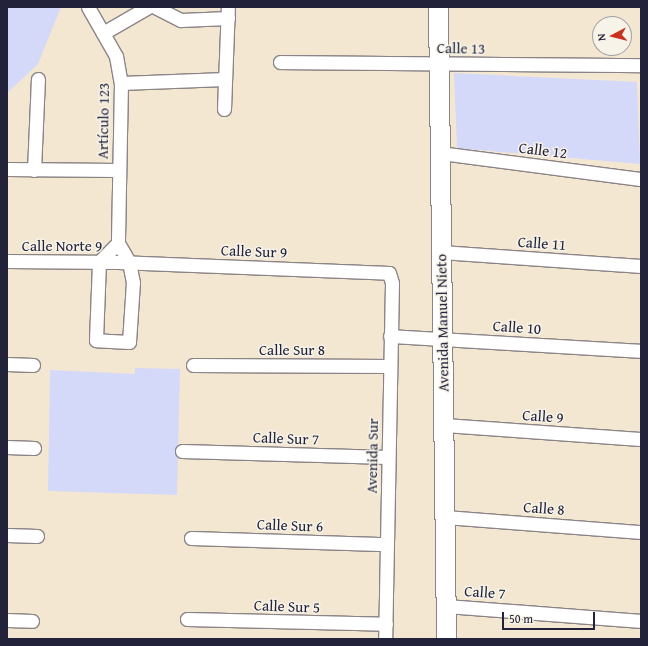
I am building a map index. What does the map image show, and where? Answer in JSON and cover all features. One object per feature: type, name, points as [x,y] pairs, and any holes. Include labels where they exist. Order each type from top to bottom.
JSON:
[{"type":"street","name":"Artículo 123","points":[[88,7],[116,56],[121,83],[118,170],[118,243]]},
{"type":"street","points":[[103,33],[148,7]]},
{"type":"street","points":[[155,7],[181,20],[228,12],[224,110]]},
{"type":"street","name":"Avenida Manuel Nieto","points":[[438,7],[446,639]]},
{"type":"street","name":"Calle 13","points":[[280,62],[641,65]]},
{"type":"street","points":[[34,170],[38,79]]},
{"type":"street","points":[[121,83],[226,79]]},
{"type":"street","name":"Calle 12","points":[[440,153],[641,179]]},
{"type":"street","points":[[7,169],[118,170]]},
{"type":"street","points":[[118,243],[124,262],[133,282],[129,342],[96,340],[99,262],[118,243]]},
{"type":"street","name":"Calle 11","points":[[441,252],[641,266]]},
{"type":"street","name":"Calle Norte 9","points":[[7,261],[124,262]]},
{"type":"street","name":"Calle Sur 9","points":[[124,262],[389,273]]},
{"type":"street","name":"Avenida Sur","points":[[385,639],[390,366],[389,273]]},
{"type":"street","name":"Calle 10","points":[[390,336],[641,351]]},
{"type":"street","points":[[7,364],[33,365]]},
{"type":"street","name":"Calle Sur 8","points":[[193,365],[390,366]]},
{"type":"street","name":"Calle 9","points":[[444,424],[641,439]]},
{"type":"street","points":[[7,447],[34,448]]},
{"type":"street","name":"Calle Sur 7","points":[[182,451],[388,457]]},
{"type":"street","name":"Calle 8","points":[[445,517],[641,532]]},
{"type":"street","points":[[7,535],[37,536]]},
{"type":"street","name":"Calle Sur 6","points":[[191,538],[387,544]]},
{"type":"street","name":"Calle 7","points":[[446,606],[641,621]]},
{"type":"street","name":"Calle Sur 5","points":[[187,619],[386,624]]},
{"type":"street","points":[[7,620],[32,621]]},
{"type":"shaded area","points":[[7,7],[61,7],[38,64],[7,93]]},
{"type":"shaded area","points":[[454,73],[637,82],[640,164],[457,148]]},
{"type":"shaded area","points":[[135,368],[180,369],[177,495],[48,491],[50,370],[135,374]]}]
